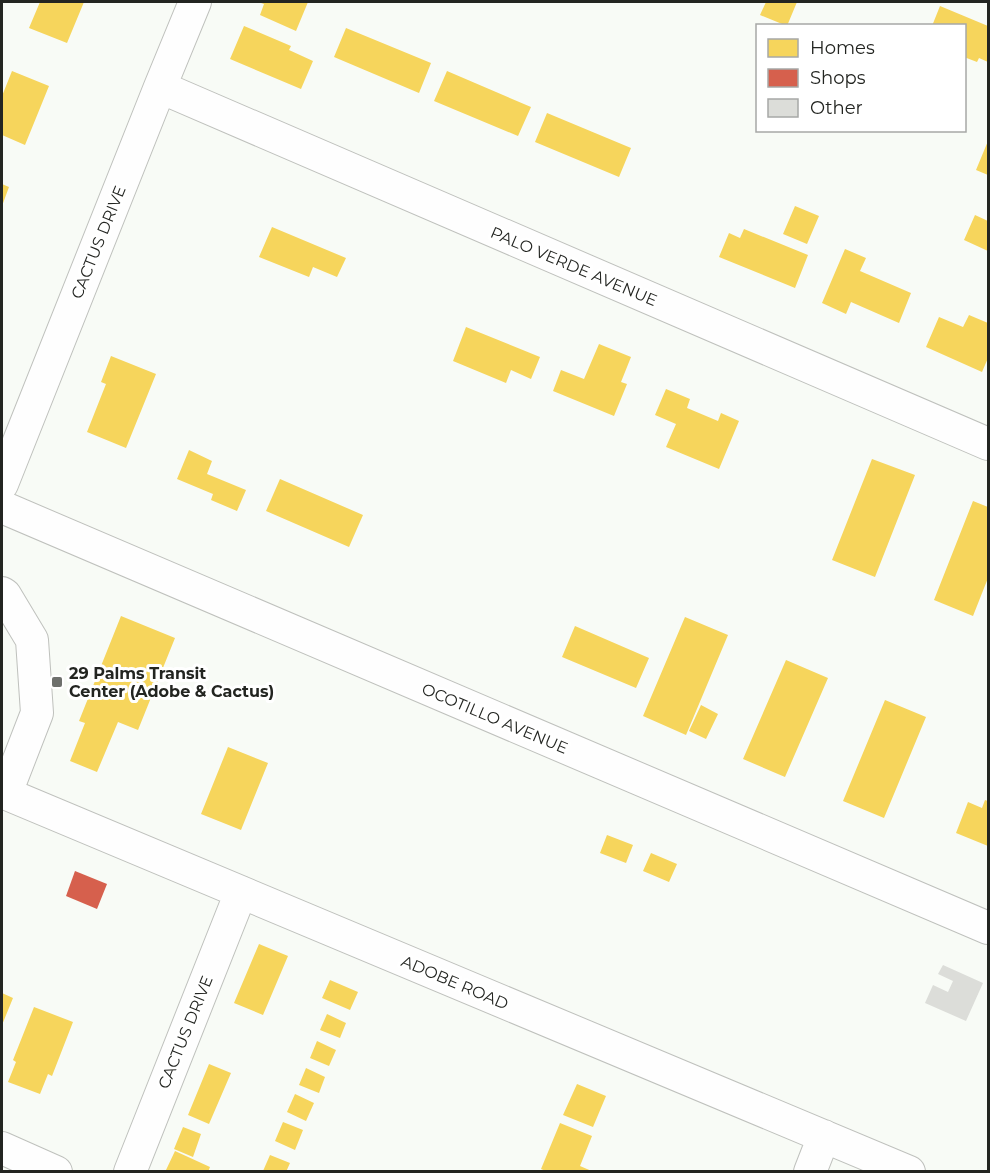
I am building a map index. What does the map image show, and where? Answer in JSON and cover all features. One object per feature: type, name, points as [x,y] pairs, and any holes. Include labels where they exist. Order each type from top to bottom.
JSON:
[{"type":"street","name":"CACTUS DRIVE","points":[[2,484],[195,2]]},
{"type":"street","name":"PALO VERDE AVENUE","points":[[160,87],[988,444]]},
{"type":"street","name":"OCOTILLO AVENUE","points":[[2,507],[988,928]]},
{"type":"street","points":[[2,593],[32,640],[37,712],[4,792]]},
{"type":"street","name":"ADOBE ROAD","points":[[4,792],[909,1172]]},
{"type":"street","name":"CACTUS DRIVE","points":[[130,1172],[241,892]]},
{"type":"street","points":[[810,1172],[824,1136]]},
{"type":"street","points":[[2,1148],[56,1172]]},
{"type":"building: Homes","points":[[40,2],[84,2],[67,43],[29,28]]},
{"type":"building: Homes","points":[[258,2],[308,2],[296,31],[260,15],[264,4]]},
{"type":"building: Homes","points":[[766,2],[797,2],[788,24],[760,15]]},
{"type":"building: Homes","points":[[940,6],[988,26],[988,62],[979,58],[977,62],[966,58],[966,24],[933,24]]},
{"type":"building: Homes","points":[[244,26],[291,46],[289,50],[313,61],[301,89],[230,59]]},
{"type":"building: Homes","points":[[346,28],[431,63],[419,93],[334,57]]},
{"type":"building: Homes","points":[[12,71],[49,86],[25,145],[2,135],[2,96]]},
{"type":"building: Homes","points":[[447,71],[531,107],[518,136],[434,101]]},
{"type":"building: Homes","points":[[547,113],[631,148],[619,177],[535,142]]},
{"type":"building: Homes","points":[[988,141],[988,175],[976,170]]},
{"type":"building: Homes","points":[[2,184],[9,187],[2,206]]},
{"type":"building: Homes","points":[[795,206],[819,216],[807,244],[783,234]]},
{"type":"building: Homes","points":[[975,215],[988,221],[988,251],[964,240]]},
{"type":"building: Homes","points":[[272,227],[346,258],[337,277],[313,267],[309,277],[259,257]]},
{"type":"building: Homes","points":[[744,229],[808,255],[795,288],[719,257],[729,233],[740,238]]},
{"type":"building: Homes","points":[[845,249],[866,258],[860,271],[911,293],[899,323],[851,302],[846,314],[822,303]]},
{"type":"building: Homes","points":[[969,315],[988,323],[988,358],[982,372],[926,347],[939,317],[963,327]]},
{"type":"building: Homes","points":[[466,327],[540,357],[531,379],[511,370],[506,383],[453,361]]},
{"type":"building: Homes","points":[[599,344],[631,357],[621,382],[627,384],[614,416],[553,391],[561,370],[584,379]]},
{"type":"building: Homes","points":[[111,356],[156,374],[126,448],[87,432],[106,384],[101,382]]},
{"type":"building: Homes","points":[[666,389],[690,399],[687,408],[718,421],[721,413],[739,421],[719,469],[666,447],[676,424],[655,415]]},
{"type":"building: Homes","points":[[189,450],[212,461],[207,474],[246,490],[237,511],[211,500],[213,494],[177,479]]},
{"type":"building: Homes","points":[[872,459],[915,475],[875,577],[832,560]]},
{"type":"building: Homes","points":[[280,479],[363,515],[349,547],[266,511]]},
{"type":"building: Homes","points":[[973,501],[988,507],[988,578],[973,616],[934,600]]},
{"type":"building: Homes","points":[[121,616],[175,638],[138,730],[118,722],[97,772],[70,761],[85,723],[79,721]]},
{"type":"building: Homes","points":[[685,617],[728,635],[686,735],[643,716]]},
{"type":"building: Homes","points":[[575,626],[649,658],[636,688],[562,657]]},
{"type":"building: Homes","points":[[786,660],[828,678],[785,777],[743,759]]},
{"type":"building: Homes","points":[[885,700],[926,717],[884,818],[843,801]]},
{"type":"building: Homes","points":[[701,705],[718,714],[706,739],[689,731]]},
{"type":"building: Homes","points":[[228,747],[268,763],[241,830],[201,814]]},
{"type":"building: Homes","points":[[985,800],[988,801],[988,846],[956,833],[968,802],[982,808]]},
{"type":"building: Homes","points":[[607,835],[633,845],[626,863],[600,853]]},
{"type":"building: Homes","points":[[651,853],[677,864],[669,882],[643,871]]},
{"type":"building: Homes","points":[[259,944],[288,956],[263,1015],[234,1003]]},
{"type":"building: Homes","points":[[330,980],[358,992],[350,1010],[322,998]]},
{"type":"building: Homes","points":[[2,993],[13,998],[2,1025]]},
{"type":"building: Homes","points":[[34,1007],[73,1022],[52,1076],[48,1074],[40,1094],[8,1082],[16,1062],[13,1060]]},
{"type":"building: Homes","points":[[327,1014],[346,1023],[340,1038],[320,1030]]},
{"type":"building: Homes","points":[[317,1041],[336,1050],[329,1066],[310,1058]]},
{"type":"building: Homes","points":[[209,1064],[231,1073],[209,1124],[188,1115]]},
{"type":"building: Homes","points":[[306,1068],[325,1077],[319,1093],[299,1085]]},
{"type":"building: Homes","points":[[577,1084],[606,1096],[593,1127],[563,1115]]},
{"type":"building: Homes","points":[[295,1094],[314,1103],[306,1121],[287,1112]]},
{"type":"building: Homes","points":[[283,1122],[303,1130],[295,1150],[275,1141]]},
{"type":"building: Homes","points":[[560,1123],[592,1136],[580,1166],[594,1172],[548,1172],[541,1169]]},
{"type":"building: Homes","points":[[183,1127],[201,1134],[193,1157],[174,1149]]},
{"type":"building: Homes","points":[[175,1151],[210,1167],[208,1172],[169,1172],[166,1170]]},
{"type":"building: Homes","points":[[270,1155],[290,1163],[286,1172],[263,1171]]},
{"type":"building: Shops","points":[[75,871],[107,884],[97,909],[66,896]]},
{"type":"building: Other","points":[[943,965],[983,983],[966,1021],[925,1003],[933,985],[948,992],[953,981],[938,974]]},
{"type":"place","name":"29 Palms Transit Center (Adobe & Cactus)","points":[[57,682]]}]
